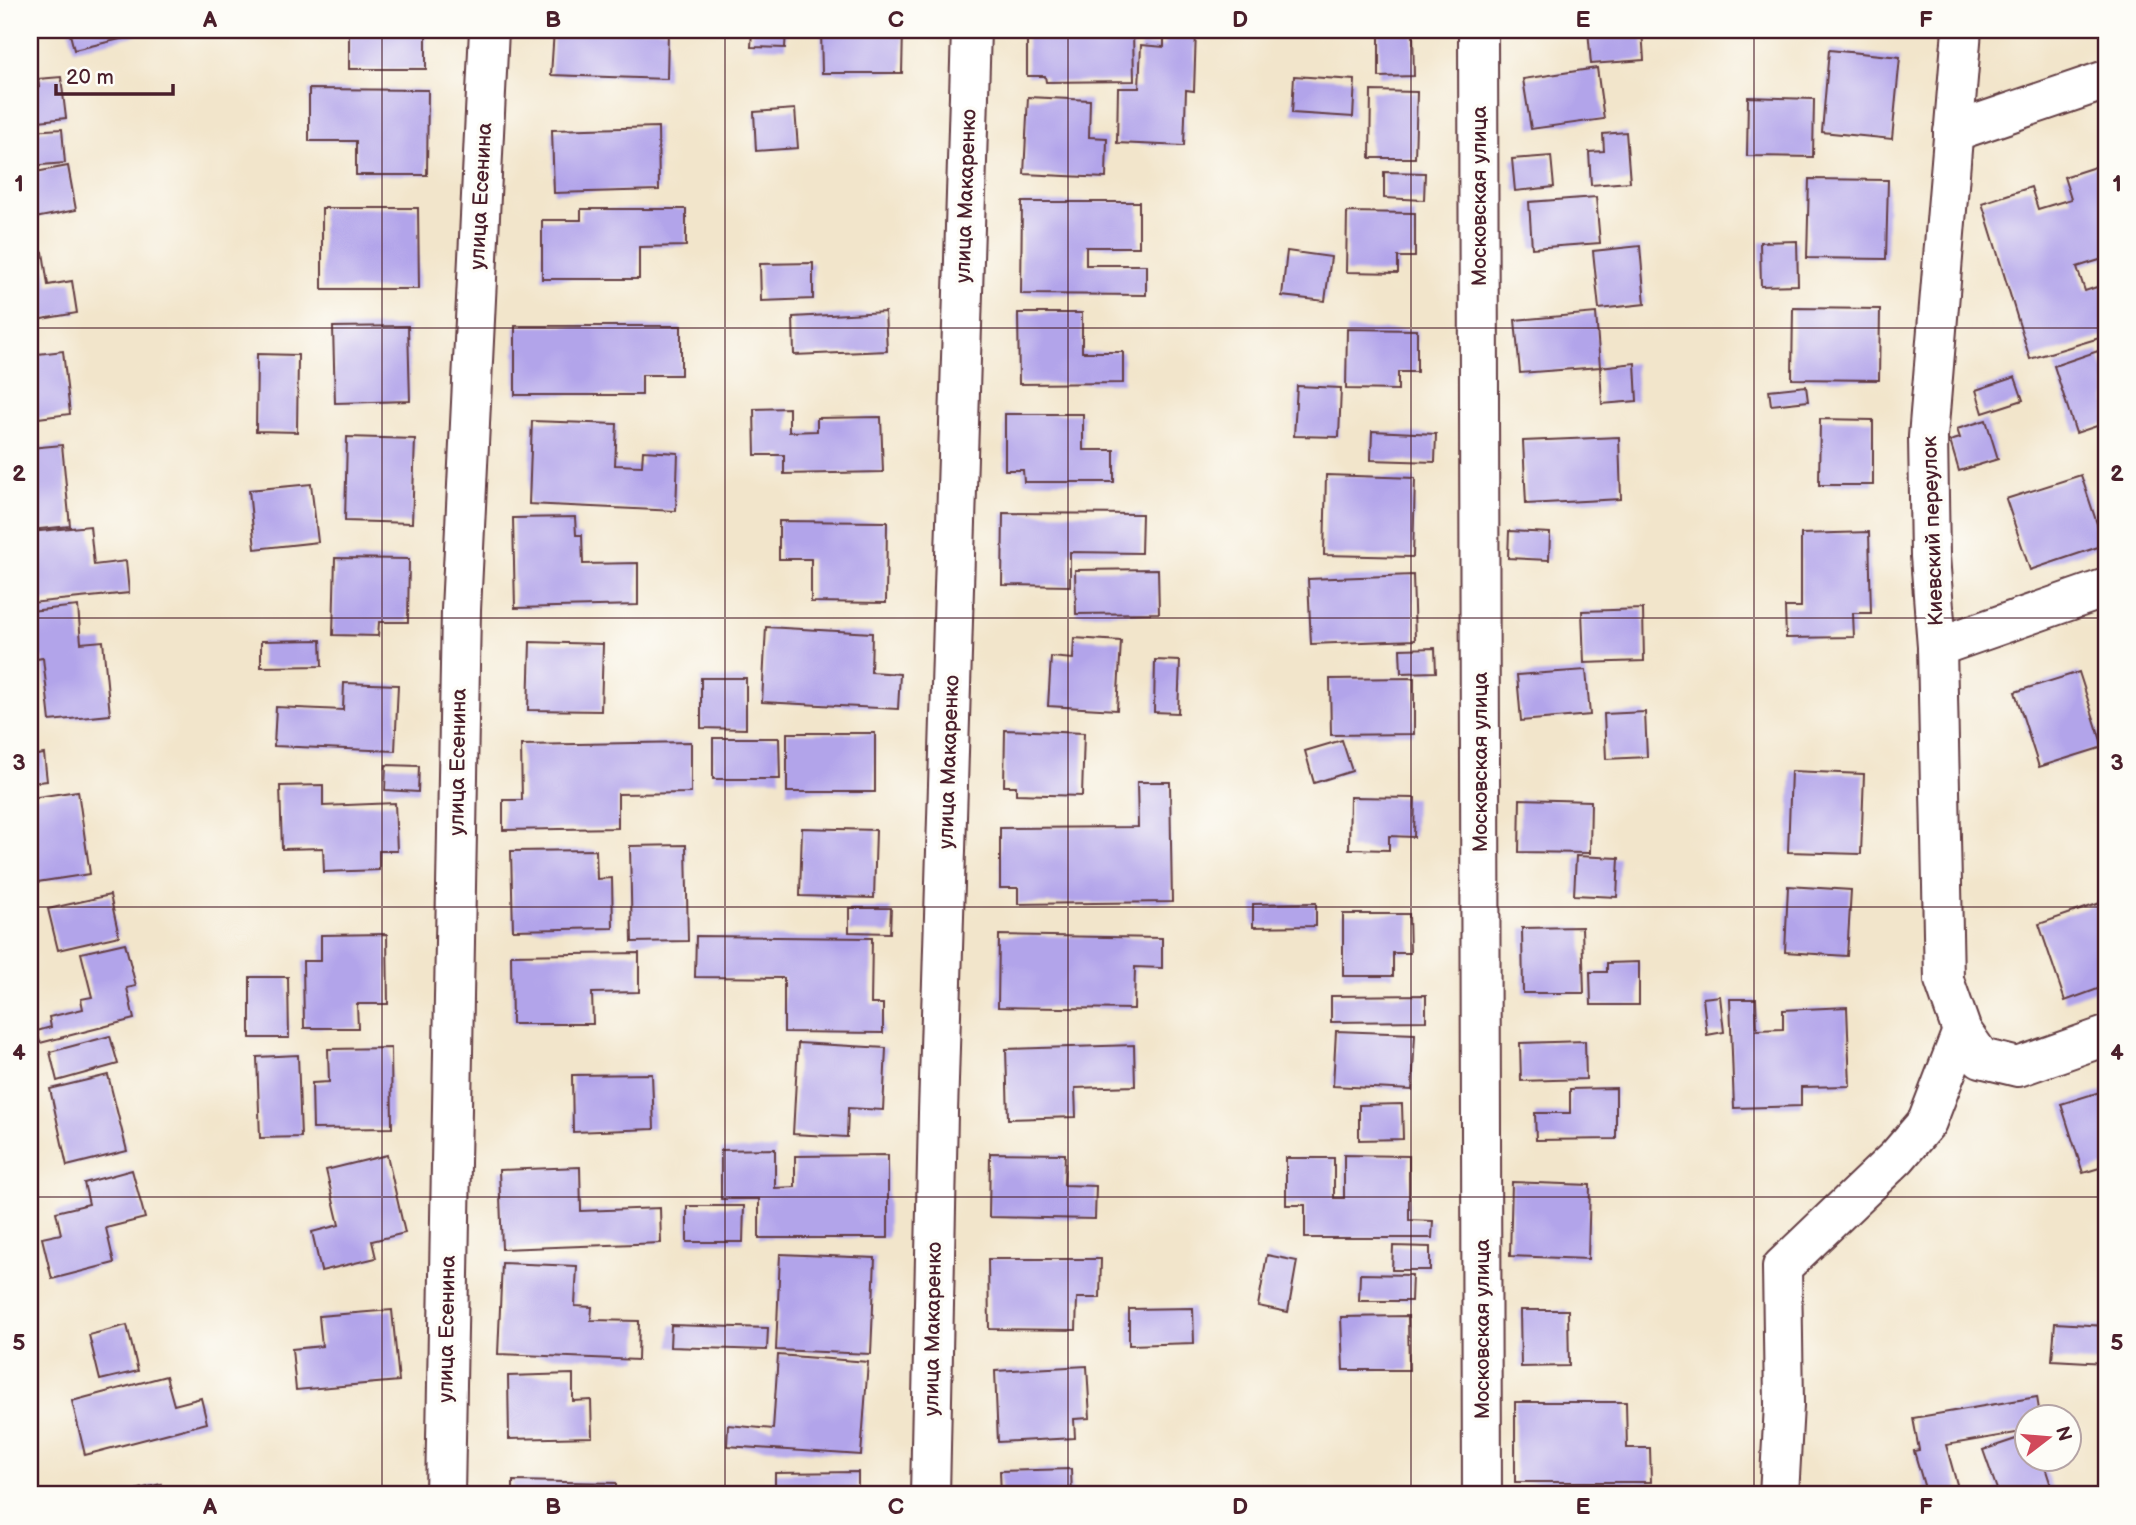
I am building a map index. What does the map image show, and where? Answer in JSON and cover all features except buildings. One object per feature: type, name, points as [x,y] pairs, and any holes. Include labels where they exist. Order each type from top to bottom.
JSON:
[{"type":"street","name":"улица Есенина","points":[[445,1495],[461,610],[489,30]]},
{"type":"street","name":"улица Макаренко","points":[[930,1495],[938,1099],[971,30]]},
{"type":"street","name":"Московская улица","points":[[1478,30],[1482,1495]]},
{"type":"street","name":"Киевский переулок","points":[[1962,30],[1928,437],[1930,556],[1937,648],[1944,980],[1962,1031],[1981,1058],[2018,1067],[2106,1036]]},
{"type":"street","points":[[1953,132],[2106,80]]},
{"type":"street","points":[[1937,648],[2106,588]]},
{"type":"street","points":[[1779,1495],[1784,1405],[1782,1268],[1897,1157],[1927,1122],[1962,1031]]}]
